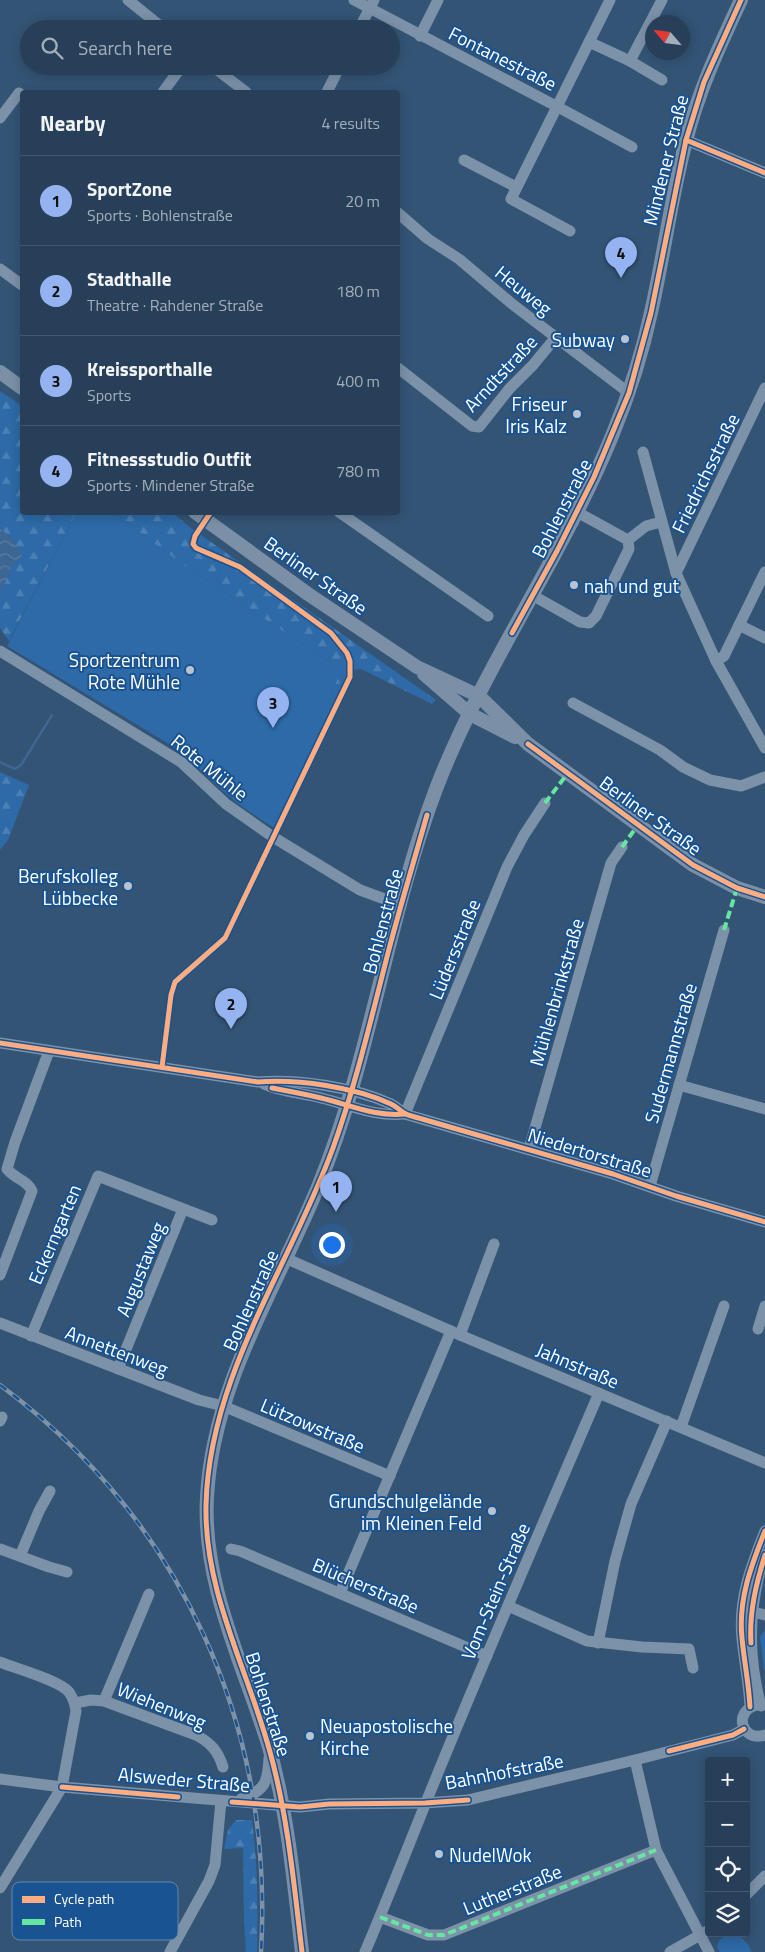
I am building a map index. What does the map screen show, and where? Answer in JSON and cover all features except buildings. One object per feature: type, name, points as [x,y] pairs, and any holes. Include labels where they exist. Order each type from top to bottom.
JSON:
[{"type":"main road","name":"Mindener Straße","points":[[628,394],[652,313],[686,140],[704,82],[741,0]]},
{"type":"main road","points":[[0,372],[20,387]]},
{"type":"main road","name":"Bohlenstraße","points":[[302,1952],[283,1805],[269,1750],[223,1610],[211,1565],[206,1507],[212,1448],[223,1406],[239,1360],[318,1188],[341,1124],[357,1076],[401,905],[432,800],[479,696],[577,512],[613,436],[628,394]]},
{"type":"main road","name":"Berliner Straße","points":[[199,515],[308,594],[417,667],[470,714],[528,744]]},
{"type":"main road","name":"Berliner Straße","points":[[417,667],[479,696],[528,744],[693,865],[737,888],[765,897]]},
{"type":"street","name":"Fontanestraße","points":[[354,0],[372,4],[396,20]]},
{"type":"street","points":[[420,36],[438,0]]},
{"type":"street","name":"Fontanestraße","points":[[400,23],[420,36],[556,106],[610,0]]},
{"type":"street","points":[[630,61],[662,0]]},
{"type":"street","points":[[130,1],[153,20]]},
{"type":"street","points":[[364,20],[372,4]]},
{"type":"street","points":[[589,42],[630,61],[662,80]]},
{"type":"street","points":[[164,90],[175,75]]},
{"type":"street","points":[[224,75],[243,90]]},
{"type":"street","points":[[328,90],[336,75]]},
{"type":"street","points":[[0,118],[20,95]]},
{"type":"street","points":[[570,231],[511,199],[556,106],[632,147]]},
{"type":"street","points":[[686,140],[765,173]]},
{"type":"street","points":[[464,160],[516,188]]},
{"type":"street","name":"Heuweg","points":[[400,215],[428,239],[459,260],[628,394]]},
{"type":"street","points":[[0,269],[20,279]]},
{"type":"street","name":"Arndtstraße","points":[[400,370],[472,426],[479,427],[510,388],[556,338]]},
{"type":"street","name":"Friedrichsstraße","points":[[676,573],[765,388]]},
{"type":"street","points":[[643,452],[660,522],[676,573],[716,661],[765,748]]},
{"type":"street","points":[[577,512],[628,540]]},
{"type":"street","points":[[343,515],[488,616]]},
{"type":"street","points":[[628,540],[646,526],[660,522]]},
{"type":"street","points":[[532,595],[580,622],[589,622],[596,616],[629,549],[628,540]]},
{"type":"street","points":[[716,661],[724,656],[765,572]]},
{"type":"street","points":[[739,625],[765,638]]},
{"type":"street","name":"Rote Mühle","points":[[0,651],[181,762],[226,804],[273,837],[360,890],[401,905]]},
{"type":"street","points":[[573,703],[660,750],[683,767],[710,780],[741,786],[765,777]]},
{"type":"street","name":"Lüdersstraße","points":[[405,1114],[507,867],[545,803]]},
{"type":"street","name":"Mühlenbrinkstraße","points":[[529,1149],[612,863],[622,847]]},
{"type":"street","name":"Sudermannstraße","points":[[650,1186],[724,930]]},
{"type":"street","points":[[0,1043],[258,1082]]},
{"type":"street","name":"Eckerngarten","points":[[0,1275],[32,1191],[29,1184],[12,1175],[7,1169],[15,1142],[49,1051]]},
{"type":"street","name":"Niedertorstraße","points":[[258,1082],[273,1081],[325,1086],[352,1091],[392,1104],[405,1114]]},
{"type":"street","name":"Niedertorstraße","points":[[258,1082],[272,1088],[322,1098],[347,1106],[389,1115],[405,1114],[529,1149],[765,1222]]},
{"type":"street","points":[[680,1085],[765,1109]]},
{"type":"street","name":"Eckerngarten","points":[[31,1336],[98,1176],[212,1220]]},
{"type":"street","name":"Augustaweg","points":[[118,1369],[183,1209]]},
{"type":"street","points":[[340,1593],[494,1244]]},
{"type":"street","name":"Jahnstraße","points":[[285,1258],[456,1333],[765,1463]]},
{"type":"street","points":[[681,1427],[724,1306]]},
{"type":"street","points":[[758,1329],[765,1306]]},
{"type":"street","name":"Annettenweg","points":[[0,1323],[199,1400],[223,1406]]},
{"type":"street","name":"Vom-Stein-Straße","points":[[425,1803],[599,1393]]},
{"type":"street","name":"Lützowstraße","points":[[223,1406],[390,1476]]},
{"type":"street","points":[[598,1643],[615,1561],[631,1504],[666,1421]]},
{"type":"street","points":[[20,1556],[39,1511],[50,1491]]},
{"type":"street","points":[[765,1531],[750,1568],[746,1611],[759,1707],[743,1715],[742,1724],[744,1729],[751,1735],[756,1737],[765,1735]]},
{"type":"street","points":[[0,1548],[67,1572]]},
{"type":"street","name":"Blücherstraße","points":[[231,1550],[240,1551],[486,1656]]},
{"type":"street","points":[[746,1611],[765,1555]]},
{"type":"street","points":[[104,1701],[149,1594]]},
{"type":"street","points":[[508,1606],[586,1641],[689,1648],[692,1668]]},
{"type":"street","points":[[746,1611],[765,1615]]},
{"type":"street","points":[[0,1662],[60,1685],[69,1693],[75,1703],[75,1719],[62,1787],[1,1885]]},
{"type":"street","name":"Wiehenweg","points":[[75,1703],[91,1700],[104,1701],[196,1735],[208,1741],[218,1752],[222,1767]]},
{"type":"street","name":"Bahnhofstraße","points":[[364,1952],[406,1856],[425,1803],[468,1800],[733,1735],[744,1729]]},
{"type":"street","points":[[178,1937],[215,1865],[226,1802],[254,1795],[262,1789],[268,1774],[269,1750]]},
{"type":"street","points":[[635,1760],[656,1850],[704,1933],[709,1952]]},
{"type":"street","name":"Alsweder Straße","points":[[0,1778],[62,1787],[300,1807],[329,1804],[425,1803]]},
{"type":"street","name":"Lutherstraße","points":[[380,1917],[428,1935],[444,1935],[656,1850]]},
{"type":"street","points":[[749,1892],[765,1876]]},
{"type":"street","points":[[670,1952],[704,1933]]},
{"type":"street","points":[[170,1952],[176,1940]]},
{"type":"green space","points":[[0,391],[20,405],[20,515],[75,515],[9,641],[0,628]]},
{"type":"green space","name":"Sportzentrum Rote Mühle","points":[[75,515],[117,515],[178,561],[331,663],[339,677],[332,694],[337,701],[276,829],[235,801],[190,760],[169,744],[7,646]]},
{"type":"green space","points":[[117,515],[175,515],[191,528],[436,700],[432,704],[361,669],[352,670],[337,701],[332,694],[338,677],[331,663],[178,561]]},
{"type":"green space","points":[[0,772],[29,785],[8,840],[0,850]]},
{"type":"green space","points":[[765,1629],[765,1670],[764,1670],[760,1637]]},
{"type":"green space","points":[[236,1820],[252,1820],[257,1886],[257,1952],[246,1952],[243,1848],[224,1849],[228,1830]]},
{"type":"green space","points":[[723,1937],[741,1937],[749,1946],[751,1952],[720,1952],[717,1947]]},
{"type":"water","points":[[0,529],[14,541],[22,557],[11,568],[2,590],[0,589]]},
{"type":"waterway","points":[[0,762],[15,769],[21,765],[52,715]]},
{"type":"railway","points":[[0,1385],[64,1439],[119,1499],[166,1564],[204,1635],[232,1709],[251,1787],[261,1869],[261,1952]]},
{"type":"marked path","points":[[545,803],[568,773]]},
{"type":"marked path","points":[[622,847],[638,825]]},
{"type":"marked path","points":[[724,930],[737,888]]},
{"type":"marked path","points":[[380,1917],[428,1935],[444,1935],[656,1850]]},
{"type":"cycle path","points":[[512,633],[557,551],[594,477],[629,393],[651,313],[686,140],[704,82],[741,0]]},
{"type":"cycle path","points":[[686,140],[765,173]]},
{"type":"cycle path","points":[[162,1067],[171,995],[175,982],[225,938],[350,677],[350,661],[347,653],[331,633],[240,567],[196,548],[193,544],[195,536],[209,515]]},
{"type":"cycle path","points":[[528,744],[693,865],[737,888],[765,897]]},
{"type":"cycle path","points":[[302,1952],[290,1851],[276,1777],[261,1721],[229,1630],[212,1569],[207,1537],[206,1505],[211,1457],[221,1411],[236,1366],[333,1148],[356,1076],[427,815]]},
{"type":"cycle path","points":[[0,1043],[258,1082],[308,1083],[343,1089],[376,1098],[393,1105],[410,1116],[613,1174],[676,1196],[765,1222]]},
{"type":"cycle path","points":[[272,1088],[383,1114],[405,1114]]},
{"type":"cycle path","points":[[750,1707],[742,1638],[742,1610],[747,1583],[765,1531]]},
{"type":"cycle path","points":[[751,1643],[754,1599],[765,1555]]},
{"type":"cycle path","points":[[669,1751],[733,1735],[744,1729]]},
{"type":"cycle path","points":[[62,1787],[178,1797]]},
{"type":"cycle path","points":[[232,1802],[300,1807],[329,1804],[425,1803],[468,1800]]},
{"type":"place","name":"Fitnessstudio Outfit","points":[[621,278]]},
{"type":"place","name":"Subway","points":[[625,339]]},
{"type":"place","name":"Friseur Iris Kalz","points":[[577,414]]},
{"type":"place","name":"nah und gut","points":[[574,585]]},
{"type":"place","name":"Sportzentrum Rote Mühle","points":[[190,670]]},
{"type":"place","name":"Kreissporthalle","points":[[273,728]]},
{"type":"place","name":"Berufskolleg Lübbecke","points":[[128,886]]},
{"type":"place","name":"Stadthalle","points":[[231,1029]]},
{"type":"place","name":"SportZone","points":[[336,1212]]},
{"type":"place","name":"Grundschulgelände im Kleinen Feld","points":[[492,1511]]},
{"type":"place","name":"Neuapostolische Kirche","points":[[310,1736]]},
{"type":"place","name":"NudelWok","points":[[439,1854]]}]
